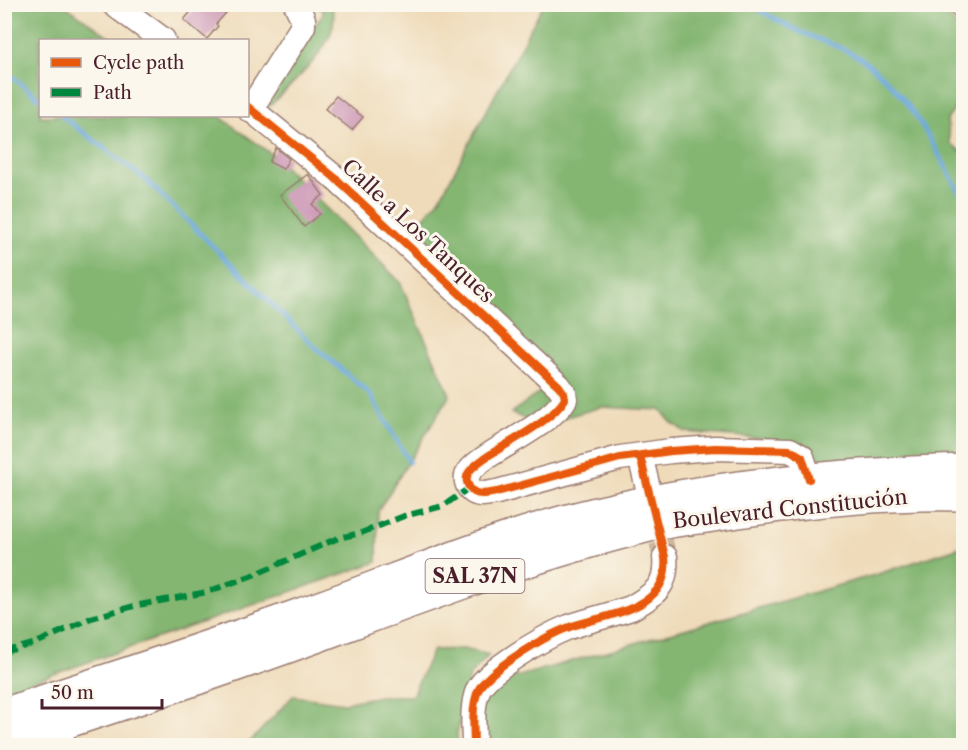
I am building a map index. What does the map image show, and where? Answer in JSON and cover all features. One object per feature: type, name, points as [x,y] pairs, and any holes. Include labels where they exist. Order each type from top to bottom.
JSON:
[{"type":"highway","name":"Boulevard Constitución","points":[[4,715],[299,616],[461,555],[544,527],[653,501],[706,492],[856,475],[963,471]]},
{"type":"highway","name":"Boulevard Constitución","points":[[4,741],[59,735],[482,574],[648,525],[830,500],[963,494]]},
{"type":"street","points":[[114,4],[162,39]]},
{"type":"street","points":[[249,108],[303,26],[303,19],[296,4]]},
{"type":"street","name":"Calle a Los Tanques","points":[[249,108],[334,177],[564,393],[564,399],[554,413],[481,461],[468,473],[466,480],[469,488],[476,493],[486,494],[594,464],[640,456]]},
{"type":"street","points":[[647,484],[640,456],[715,448],[790,450],[802,457],[809,479]]},
{"type":"street","points":[[474,746],[473,715],[477,693],[490,675],[558,632],[631,608],[642,602],[655,593],[659,587],[666,569],[665,557]]},
{"type":"green space","points":[[4,5],[64,5],[113,39],[39,39],[39,117],[220,117],[274,156],[400,282],[450,395],[378,511],[377,562],[5,691]]},
{"type":"green space","points":[[315,5],[331,5],[334,18],[331,32],[324,46],[303,73],[270,106],[261,108],[324,12]]},
{"type":"green space","points":[[543,5],[939,5],[963,35],[963,96],[947,120],[950,143],[964,154],[963,460],[795,462],[780,440],[685,432],[671,422],[661,410],[601,407],[539,425],[511,413],[559,378],[416,244],[425,228],[420,222],[439,200]]},
{"type":"green space","points":[[963,546],[963,745],[480,745],[480,700],[508,674],[516,677],[878,574]]},
{"type":"green space","points":[[464,649],[489,655],[470,675],[457,734],[458,745],[246,746],[293,696],[344,703],[380,696],[412,696],[433,650]]},
{"type":"building","points":[[197,4],[234,4],[216,24],[218,26],[207,39],[184,20]]},
{"type":"building","points":[[336,96],[363,117],[352,130],[325,109]]},
{"type":"building","points":[[276,148],[289,159],[283,169],[269,162]]},
{"type":"building","points":[[308,174],[323,195],[312,204],[320,214],[304,227],[280,195]]},
{"type":"waterway","points":[[749,4],[794,29],[852,53],[883,76],[922,126],[964,200]]},
{"type":"waterway","points":[[4,73],[39,98]]},
{"type":"waterway","points":[[63,117],[147,181],[313,345],[370,394],[409,462]]},
{"type":"tunnel","points":[[652,507],[665,557]]},
{"type":"marked path","points":[[4,652],[36,643],[91,618],[134,606],[207,592],[256,574],[338,538],[361,533],[404,516],[443,506],[469,488]]},
{"type":"cycle path","points":[[249,108],[334,177],[564,393],[565,399],[551,415],[471,469],[467,480],[468,486],[474,492],[483,494],[497,492],[620,458],[715,448],[790,450],[802,457],[809,479]]},
{"type":"cycle path","points":[[474,746],[474,704],[478,691],[493,673],[546,638],[567,628],[632,608],[646,600],[657,589],[664,575],[665,557],[640,456]]}]
